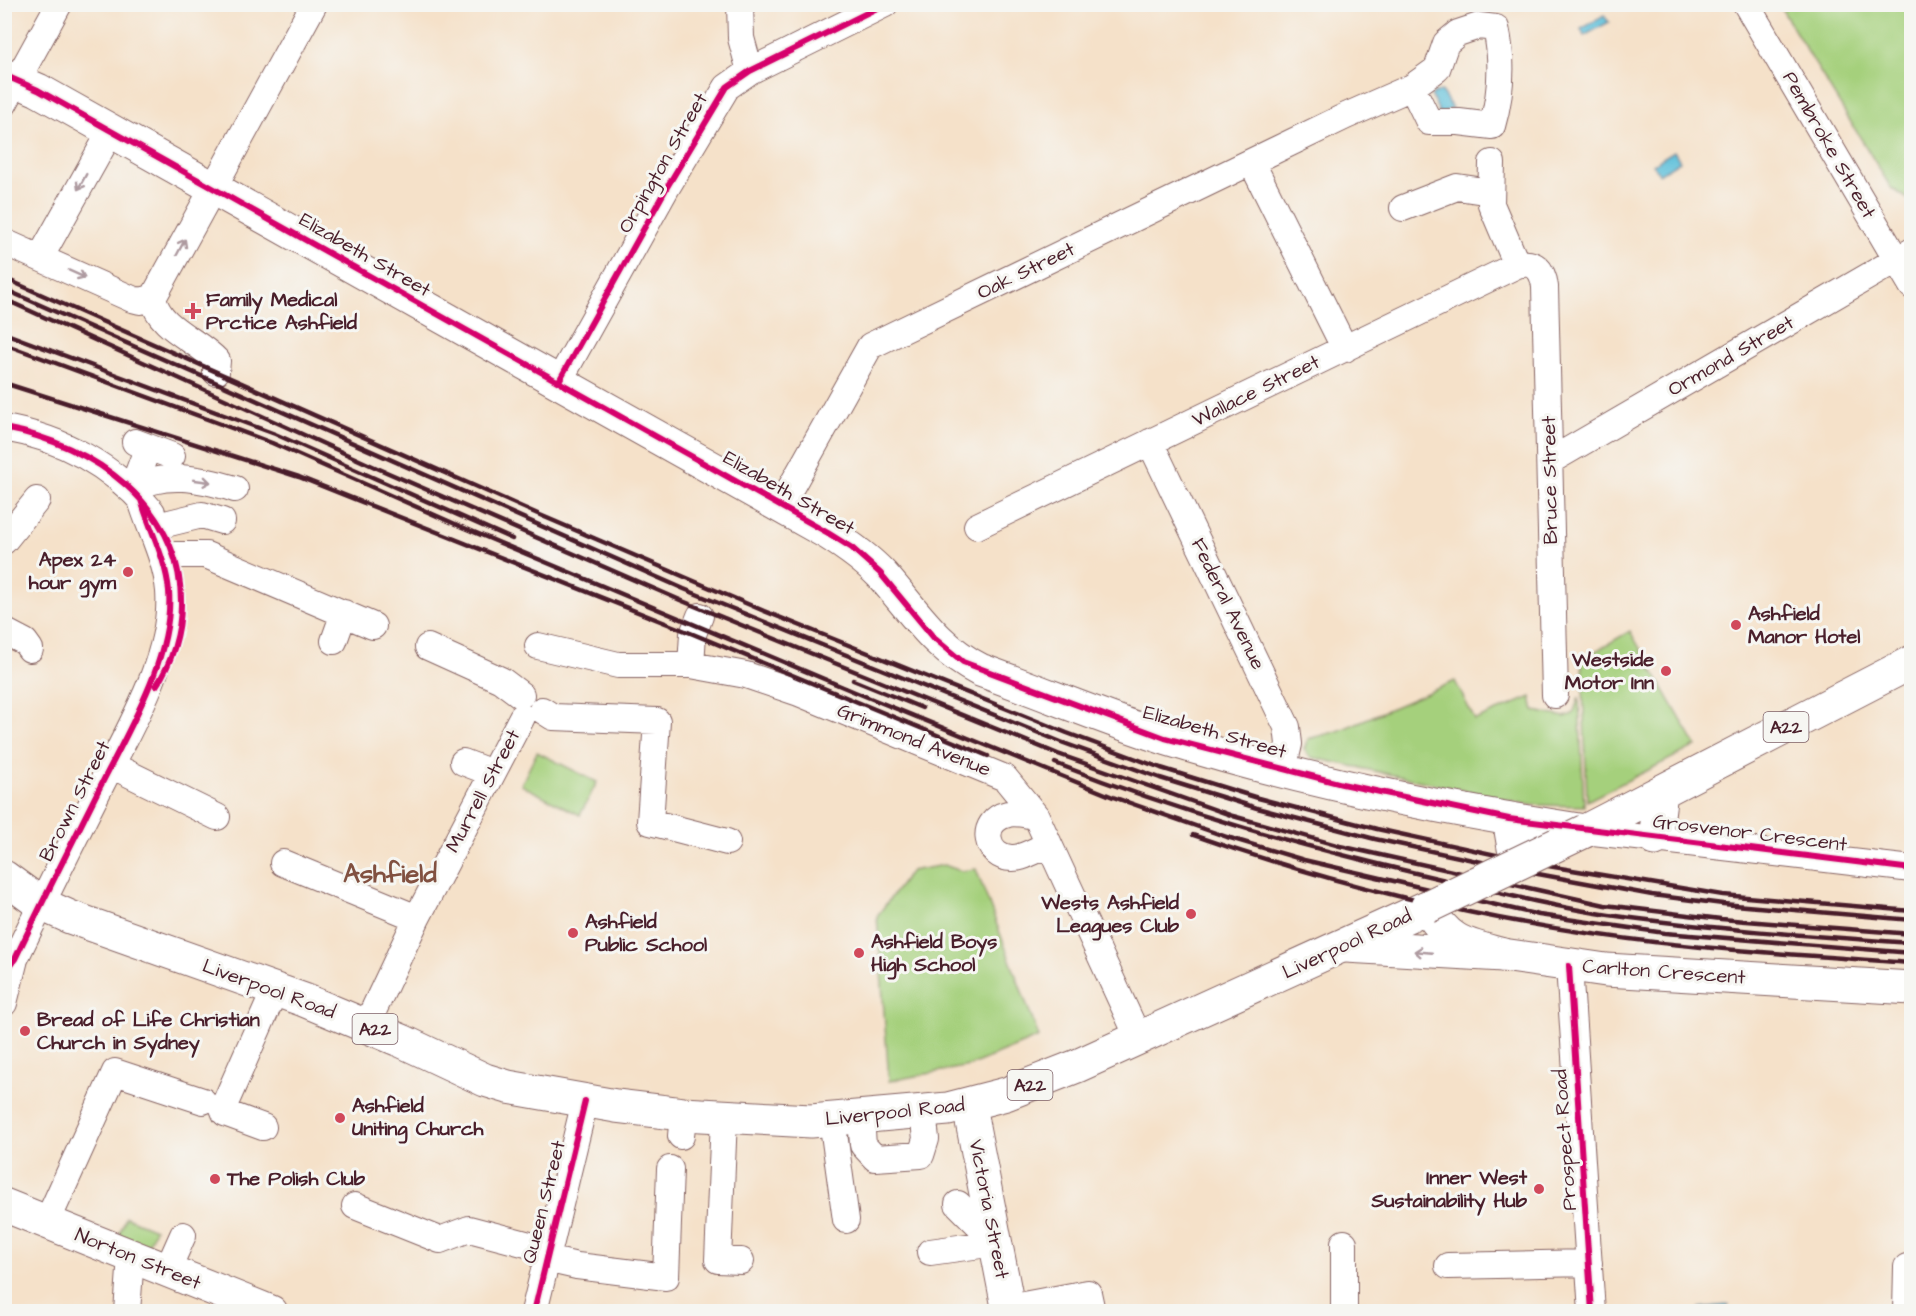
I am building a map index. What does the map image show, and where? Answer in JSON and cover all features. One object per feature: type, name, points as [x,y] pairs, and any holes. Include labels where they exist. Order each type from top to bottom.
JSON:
[{"type":"main road","name":"Elizabeth Street","points":[[9,87],[111,131],[828,532],[867,561],[934,638],[963,662],[1165,738],[1283,770],[1513,844],[1585,831]]},
{"type":"main road","name":"Liverpool Road","points":[[4,877],[41,904],[366,1026],[485,1080],[533,1093],[585,1101],[682,1125],[724,1118],[846,1119],[923,1112],[969,1106],[1045,1080],[1346,946],[1427,907],[1513,844],[1585,831],[1911,662]]},
{"type":"main road","points":[[1655,839],[1661,792]]},
{"type":"main road","points":[[1427,907],[1446,934],[1471,946],[1503,955]]},
{"type":"main road","name":"Carlton Crescent","points":[[1346,946],[1503,955],[1569,966],[1911,988]]},
{"type":"main road","name":"Victoria Street","points":[[969,1106],[1009,1310]]},
{"type":"main road","name":"Norton Street","points":[[4,1205],[271,1311]]},
{"type":"street","points":[[9,87],[59,4]]},
{"type":"street","points":[[216,372],[218,361],[207,349],[163,321],[155,311],[153,298],[314,4]]},
{"type":"street","points":[[740,4],[741,38],[750,71]]},
{"type":"street","name":"Orpington Street","points":[[559,381],[727,87],[750,71],[885,4]]},
{"type":"street","name":"Pembroke Street","points":[[1746,4],[1904,255],[1911,286]]},
{"type":"street","name":"Oak Street","points":[[781,505],[870,346],[1346,116],[1412,87],[1437,69],[1446,43],[1458,33],[1479,26],[1496,28],[1500,47],[1498,103],[1492,126]]},
{"type":"street","points":[[1412,87],[1429,122],[1492,126]]},
{"type":"street","name":"Bruce Street","points":[[1492,126],[1491,204],[1527,266],[1543,275],[1545,287],[1555,695]]},
{"type":"street","points":[[40,258],[111,131]]},
{"type":"street","points":[[1252,163],[1345,349]]},
{"type":"street","points":[[1403,208],[1456,187],[1491,192]]},
{"type":"street","points":[[4,242],[132,299],[140,301],[153,298]]},
{"type":"street","name":"Ormond Street","points":[[1550,461],[1904,255]]},
{"type":"street","name":"Wallace Street","points":[[976,526],[1345,349],[1527,266]]},
{"type":"street","name":"Brown Street","points":[[4,428],[36,436],[75,451],[107,469],[137,494],[161,525],[174,555],[181,594],[177,638],[159,681],[137,713]]},
{"type":"street","name":"Federal Avenue","points":[[1150,442],[1287,727],[1289,744],[1283,770]]},
{"type":"street","points":[[137,494],[141,445],[172,456]]},
{"type":"street","points":[[137,494],[151,480],[167,477],[215,483],[235,489]]},
{"type":"street","name":"Brown Street","points":[[4,1003],[10,966],[137,713],[162,647],[169,603],[166,572],[137,494]]},
{"type":"street","points":[[4,541],[38,500]]},
{"type":"street","points":[[161,525],[202,515],[222,521]]},
{"type":"street","points":[[174,555],[206,555],[373,626]]},
{"type":"street","points":[[334,641],[344,613]]},
{"type":"street","points":[[691,665],[693,634],[700,616]]},
{"type":"street","points":[[4,631],[25,642],[30,650]]},
{"type":"street","name":"Grimmond Avenue","points":[[538,646],[618,665],[691,665],[746,675],[969,761],[1005,778],[1036,816],[1138,1037]]},
{"type":"street","points":[[428,647],[501,680],[528,708],[553,717],[657,721],[650,822],[728,842]]},
{"type":"street","name":"Murrell Street","points":[[366,1026],[417,918],[528,708]]},
{"type":"street","points":[[463,762],[492,773]]},
{"type":"street","points":[[111,765],[216,817]]},
{"type":"street","points":[[1036,816],[1011,813],[1000,816],[991,823],[987,832],[990,843],[996,852],[1006,858],[1016,858],[1048,845]]},
{"type":"street","name":"Grosvenor Crescent","points":[[1585,831],[1911,869]]},
{"type":"street","points":[[283,863],[417,918]]},
{"type":"street","name":"Prospect Road","points":[[1569,966],[1592,1311]]},
{"type":"street","points":[[263,1127],[225,1113],[223,1108],[275,990]]},
{"type":"street","points":[[47,1222],[115,1072],[203,1101]]},
{"type":"street","name":"Queen Street","points":[[534,1311],[585,1101]]},
{"type":"street","points":[[724,1118],[718,1260],[741,1262]]},
{"type":"street","points":[[846,1119],[846,1220]]},
{"type":"street","points":[[355,1206],[440,1240],[469,1229],[577,1266],[666,1277],[670,1169]]},
{"type":"street","points":[[958,1204],[979,1225],[993,1234]]},
{"type":"street","points":[[930,1252],[993,1234]]},
{"type":"street","points":[[167,1271],[183,1235]]},
{"type":"street","points":[[1344,1243],[1344,1311]]},
{"type":"street","points":[[128,1311],[131,1256]]},
{"type":"street","points":[[1448,1266],[1589,1263]]},
{"type":"street","points":[[1905,1311],[1907,1267]]},
{"type":"street","points":[[1009,1310],[1088,1293],[1091,1307],[1069,1311]]},
{"type":"green space","points":[[1779,5],[1911,5],[1911,201],[1891,188]]},
{"type":"green space","points":[[1630,631],[1696,746],[1587,801],[1582,659]]},
{"type":"green space","points":[[1455,681],[1475,720],[1531,697],[1534,711],[1565,717],[1573,714],[1579,697],[1584,806],[1531,805],[1310,757],[1304,749],[1308,739],[1338,731]]},
{"type":"green space","points":[[537,752],[597,782],[580,815],[521,785]]},
{"type":"green space","points":[[944,865],[961,871],[976,869],[1039,1037],[969,1066],[889,1081],[877,916],[911,871]]},
{"type":"green space","points":[[126,1217],[155,1229],[147,1248],[118,1237]]},
{"type":"water","points":[[1604,16],[1609,22],[1584,36],[1581,29]]},
{"type":"water","points":[[1441,91],[1452,108],[1440,114],[1431,95]]},
{"type":"water","points":[[1674,151],[1680,161],[1659,174],[1653,164]]},
{"type":"water","points":[[1729,1305],[1726,1311],[1700,1311],[1700,1308]]},
{"type":"railway","points":[[4,278],[540,515],[764,611],[1067,733],[1161,768],[1258,798],[1377,829],[1542,865],[1723,895],[1912,911]]},
{"type":"railway","points":[[4,289],[684,589],[1061,742],[1160,778],[1257,808],[1375,839],[1538,874],[1652,895],[1723,904],[1912,920]]},
{"type":"railway","points":[[4,299],[377,468],[680,600],[1058,754],[1233,816],[1340,846],[1605,905],[1721,919],[1912,934]]},
{"type":"railway","points":[[4,333],[275,434],[512,539]]},
{"type":"railway","points":[[4,344],[272,443],[462,527],[855,692],[1113,797],[1227,837],[1304,860],[1539,915],[1665,933],[1912,953]]},
{"type":"railway","points":[[4,383],[299,477],[693,634],[988,756]]},
{"type":"railway","points":[[853,680],[922,708]]},
{"type":"railway","points":[[1055,763],[1198,814],[1246,828],[1342,855],[1546,904],[1588,912],[1685,924],[1912,943]]},
{"type":"railway","points":[[1193,835],[1365,888],[1543,926],[1662,943],[1912,963]]},
{"type":"cycle path","points":[[559,381],[667,187],[727,87],[750,71],[885,4]]},
{"type":"cycle path","points":[[4,75],[38,90],[828,533],[852,548],[880,573],[934,638],[963,662],[1165,738],[1342,784],[1509,819],[1912,869]]},
{"type":"cycle path","points":[[4,428],[37,436],[69,448],[99,465],[126,485],[149,509],[166,537],[177,569],[181,615],[171,657],[156,686]]},
{"type":"cycle path","points":[[4,973],[15,959],[135,718],[157,667],[169,616],[169,591],[161,556],[141,500]]},
{"type":"cycle path","points":[[1569,966],[1592,1312]]},
{"type":"cycle path","points":[[534,1312],[585,1101]]},
{"type":"place","name":"Family Medical Prctice Ashfield","points":[[193,311]]},
{"type":"place","name":"Apex 24 hour gym","points":[[128,572]]},
{"type":"place","name":"Ashfield Manor Hotel","points":[[1736,625]]},
{"type":"place","name":"Westside Motor Inn","points":[[1666,671]]},
{"type":"place","name":"Wests Ashfield Leagues Club","points":[[1191,914]]},
{"type":"place","name":"Ashfield Public School","points":[[573,933]]},
{"type":"place","name":"Ashfield Boys High School","points":[[859,953]]},
{"type":"place","name":"Bread of Life Christian Church in Sydney","points":[[25,1031]]},
{"type":"place","name":"Ashfield Uniting Church","points":[[340,1118]]},
{"type":"place","name":"The Polish Club","points":[[215,1179]]},
{"type":"place","name":"Inner West Sustainability Hub","points":[[1539,1189]]},
{"type":"district","name":"Ashfield","points":[[390,874]]}]
